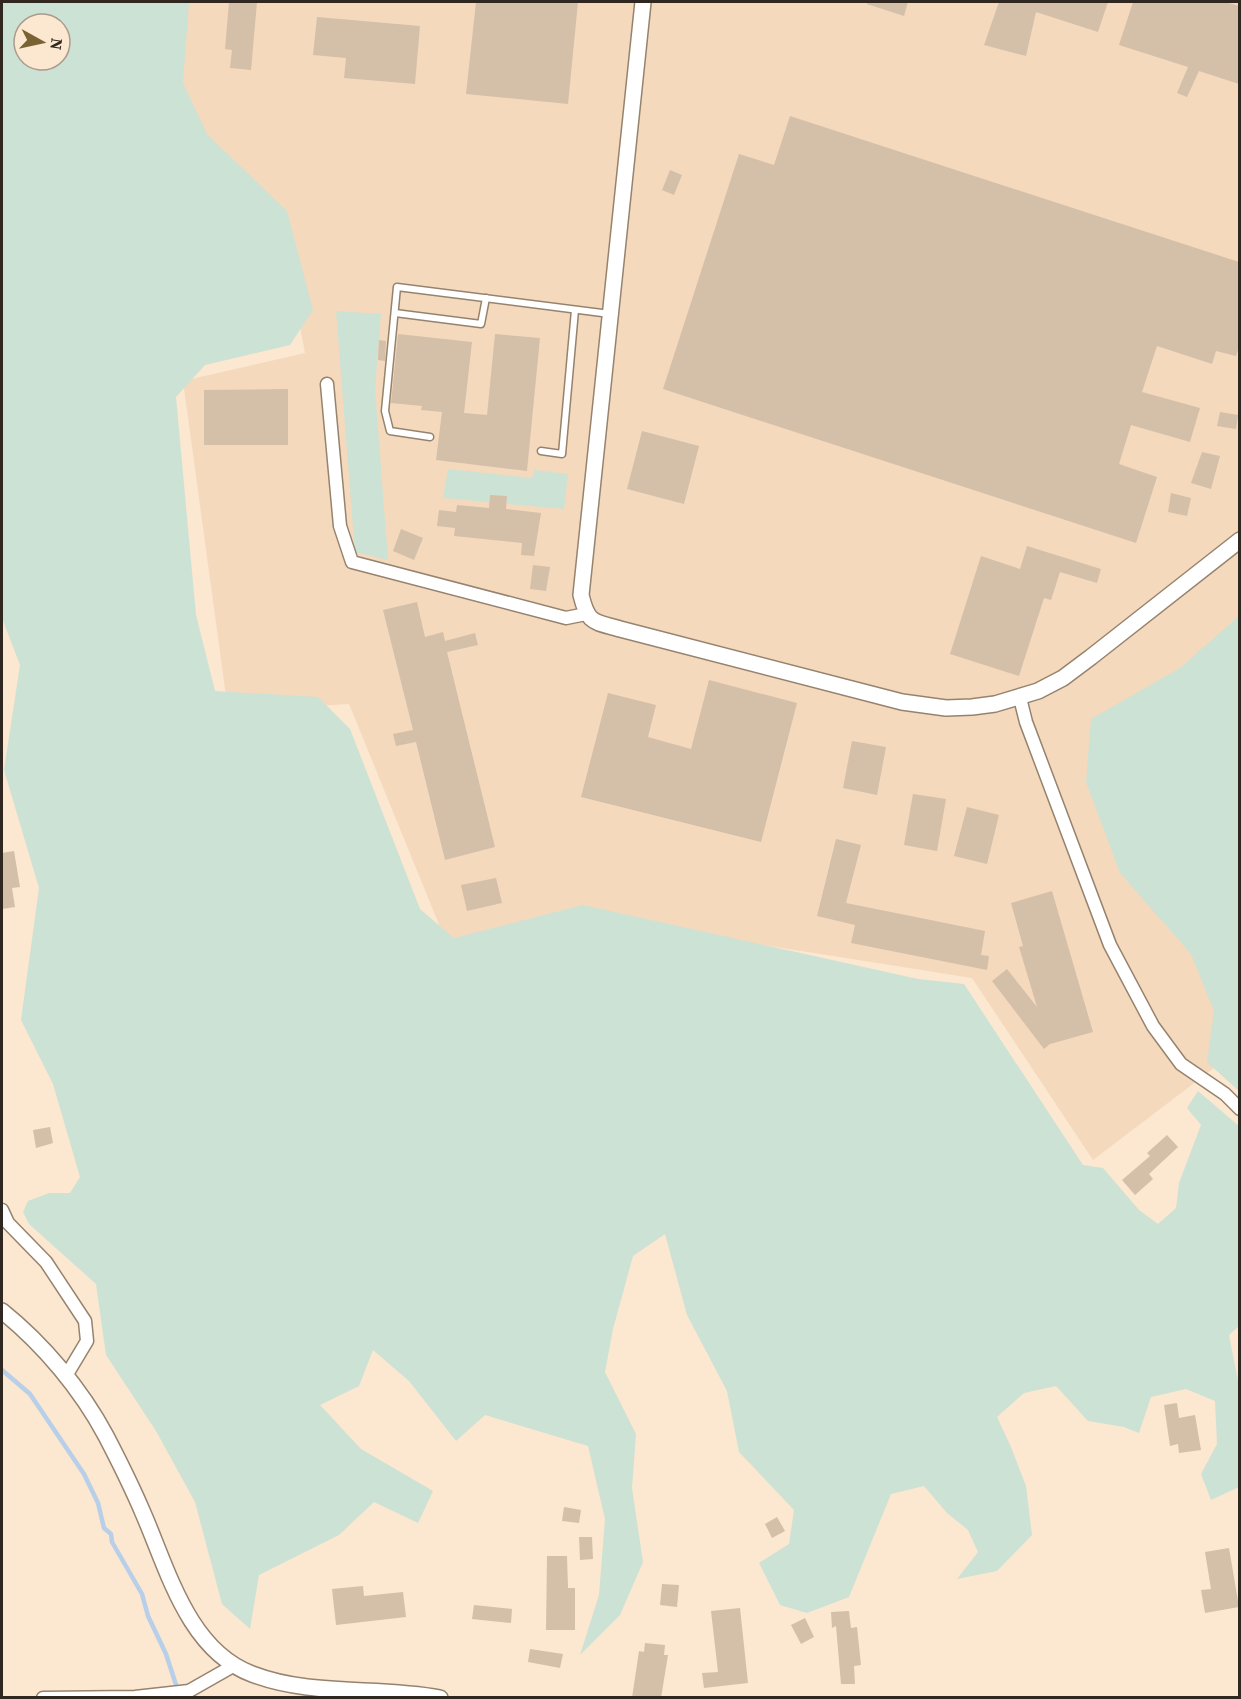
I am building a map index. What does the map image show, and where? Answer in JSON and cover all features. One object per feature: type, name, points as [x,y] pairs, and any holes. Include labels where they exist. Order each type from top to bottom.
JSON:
[{"type":"street","points":[[643,2],[581,595],[586,614],[597,622],[620,629],[902,702],[946,708],[972,707],[1020,698],[1046,687],[1072,671],[1239,540]]},
{"type":"street","points":[[327,384],[340,526],[352,562],[566,618],[586,614]]},
{"type":"street","points":[[1020,698],[1026,722],[1110,945],[1147,1016],[1181,1064],[1224,1094],[1239,1109]]},
{"type":"street","points":[[2,1210],[8,1223],[46,1262],[85,1321],[87,1341],[66,1376]]},
{"type":"street","points":[[2,1311],[28,1334],[66,1376],[105,1435],[190,1617],[211,1645],[233,1666],[288,1685],[398,1692],[440,1698]]},
{"type":"street","points":[[43,1698],[61,1696],[135,1697],[189,1691],[233,1666]]},
{"type":"lane","points":[[430,437],[390,431],[386,411],[397,287],[610,314]]},
{"type":"lane","points":[[395,313],[482,324],[486,298]]},
{"type":"lane","points":[[541,451],[562,454],[575,310]]},
{"type":"shaded area","points":[[160,2],[1239,2],[1239,1049],[1093,1160],[972,978],[562,913],[449,949],[349,704],[228,711],[183,381],[305,353],[280,220],[143,102]]},
{"type":"green space","points":[[2,2],[189,2],[183,83],[207,134],[287,211],[313,310],[290,345],[205,365],[176,397],[196,615],[215,691],[318,697],[350,729],[420,909],[454,938],[583,905],[918,979],[964,984],[1083,1165],[1103,1168],[1139,1210],[1158,1224],[1176,1208],[1179,1183],[1201,1125],[1187,1108],[1198,1091],[1239,1126],[1240,1325],[1229,1335],[1239,1386],[1239,1487],[1211,1500],[1201,1474],[1217,1444],[1215,1401],[1186,1389],[1151,1397],[1139,1433],[1124,1427],[1088,1421],[1056,1386],[1024,1393],[997,1417],[1026,1486],[1032,1535],[997,1571],[957,1579],[978,1552],[968,1530],[947,1513],[924,1486],[891,1494],[849,1597],[807,1613],[780,1605],[759,1563],[789,1544],[794,1510],[739,1452],[727,1391],[687,1315],[665,1234],[633,1256],[613,1329],[605,1372],[636,1434],[632,1488],[643,1562],[620,1615],[580,1655],[599,1595],[605,1519],[588,1446],[485,1415],[456,1441],[409,1381],[373,1350],[359,1386],[320,1405],[361,1449],[433,1491],[418,1523],[374,1502],[339,1535],[259,1575],[250,1629],[222,1604],[195,1502],[156,1431],[106,1355],[96,1284],[29,1224],[23,1212],[28,1201],[49,1193],[70,1193],[80,1177],[53,1084],[21,1020],[39,888],[4,770],[20,665],[2,618]]},
{"type":"green space","points":[[336,311],[381,314],[375,389],[388,560],[355,552]]},
{"type":"green space","points":[[448,469],[532,478],[535,470],[568,474],[564,509],[443,498]]},
{"type":"green space","points":[[1239,616],[1239,1091],[1207,1062],[1214,1011],[1191,954],[1120,873],[1086,782],[1091,719],[1180,668]]},
{"type":"building","points":[[229,2],[257,2],[251,70],[230,68],[232,50],[225,49]]},
{"type":"building","points":[[476,2],[578,2],[568,104],[466,94]]},
{"type":"building","points":[[867,2],[908,2],[904,16],[867,4]]},
{"type":"building","points":[[999,2],[1108,2],[1098,32],[1036,12],[1026,56],[984,45]]},
{"type":"building","points":[[1133,2],[1226,2],[1239,6],[1239,84],[1199,71],[1187,97],[1177,93],[1188,67],[1119,45]]},
{"type":"building","points":[[317,17],[420,26],[415,84],[344,78],[346,58],[313,55]]},
{"type":"building","points":[[790,116],[1239,262],[1239,347],[1236,356],[1216,351],[1212,364],[1157,346],[1142,392],[1200,408],[1190,442],[1131,425],[1119,464],[1157,477],[1136,543],[663,389],[739,154],[774,165]]},
{"type":"building","points":[[670,170],[682,175],[674,195],[662,190]]},
{"type":"building","points":[[398,334],[472,342],[464,413],[487,415],[495,334],[540,338],[527,471],[436,460],[442,412],[421,410],[422,406],[391,403]]},
{"type":"building","points":[[379,340],[386,341],[385,361],[378,360]]},
{"type":"building","points":[[288,389],[288,445],[204,445],[204,390]]},
{"type":"building","points":[[1220,412],[1238,415],[1236,429],[1217,426]]},
{"type":"building","points":[[642,431],[699,446],[684,504],[627,489]]},
{"type":"building","points":[[1202,452],[1220,456],[1211,489],[1191,483]]},
{"type":"building","points":[[1171,493],[1191,498],[1187,516],[1168,512]]},
{"type":"building","points":[[490,495],[507,496],[506,509],[541,513],[534,556],[521,555],[522,543],[454,536],[455,528],[437,526],[439,510],[456,512],[457,505],[489,508]]},
{"type":"building","points":[[401,529],[423,538],[414,560],[393,551]]},
{"type":"building","points":[[1027,546],[1101,569],[1097,583],[1060,572],[1051,600],[1044,598],[1019,676],[950,654],[981,556],[1020,569]]},
{"type":"building","points":[[533,565],[550,567],[546,591],[530,589]]},
{"type":"building","points":[[417,602],[425,637],[443,632],[445,641],[475,633],[478,645],[447,652],[495,847],[445,860],[416,742],[396,746],[393,734],[413,730],[383,610]]},
{"type":"building","points":[[709,680],[797,703],[761,842],[581,797],[608,693],[656,705],[648,737],[691,749]]},
{"type":"building","points":[[852,741],[886,747],[877,795],[843,788]]},
{"type":"building","points":[[913,794],[946,799],[937,851],[904,845]]},
{"type":"building","points":[[967,807],[999,815],[987,864],[954,856]]},
{"type":"building","points":[[836,839],[861,845],[846,903],[985,931],[981,955],[989,956],[987,970],[851,943],[855,925],[817,916]]},
{"type":"building","points":[[14,851],[20,887],[12,888],[15,907],[2,909],[2,853]]},
{"type":"building","points":[[496,878],[502,903],[467,911],[461,885]]},
{"type":"building","points":[[1052,891],[1093,1032],[1050,1044],[1044,1049],[992,981],[1007,969],[1037,1007],[1019,947],[1023,946],[1011,903]]},
{"type":"building","points":[[50,1127],[53,1143],[36,1148],[33,1130]]},
{"type":"building","points":[[1167,1135],[1178,1147],[1149,1174],[1153,1179],[1135,1195],[1122,1180],[1150,1156],[1147,1153]]},
{"type":"building","points":[[1177,1403],[1179,1418],[1195,1415],[1201,1450],[1179,1453],[1178,1444],[1170,1446],[1164,1405]]},
{"type":"building","points":[[564,1507],[581,1510],[579,1523],[562,1521]]},
{"type":"building","points":[[777,1517],[785,1531],[772,1538],[765,1524]]},
{"type":"building","points":[[579,1537],[592,1537],[593,1559],[580,1560]]},
{"type":"building","points":[[1229,1548],[1239,1607],[1205,1613],[1201,1590],[1211,1589],[1205,1552]]},
{"type":"building","points":[[547,1556],[567,1556],[568,1588],[575,1588],[575,1630],[546,1630]]},
{"type":"building","points":[[662,1584],[679,1585],[677,1607],[660,1605]]},
{"type":"building","points":[[363,1586],[364,1596],[403,1592],[406,1617],[336,1625],[332,1589]]},
{"type":"building","points":[[474,1605],[512,1609],[511,1623],[472,1619]]},
{"type":"building","points":[[740,1608],[748,1683],[704,1688],[702,1673],[718,1672],[711,1611]]},
{"type":"building","points":[[849,1611],[851,1628],[857,1627],[861,1665],[854,1666],[855,1684],[841,1684],[836,1626],[832,1628],[831,1612]]},
{"type":"building","points":[[805,1618],[814,1637],[801,1644],[791,1625]]},
{"type":"building","points":[[645,1643],[665,1645],[664,1655],[668,1655],[661,1698],[632,1698],[639,1651],[644,1652]]},
{"type":"building","points":[[530,1649],[563,1654],[560,1668],[528,1662]]},
{"type":"waterway","points":[[2,1370],[30,1394],[84,1474],[98,1503],[104,1528],[111,1534],[112,1542],[142,1594],[148,1616],[166,1654],[178,1691]]}]
